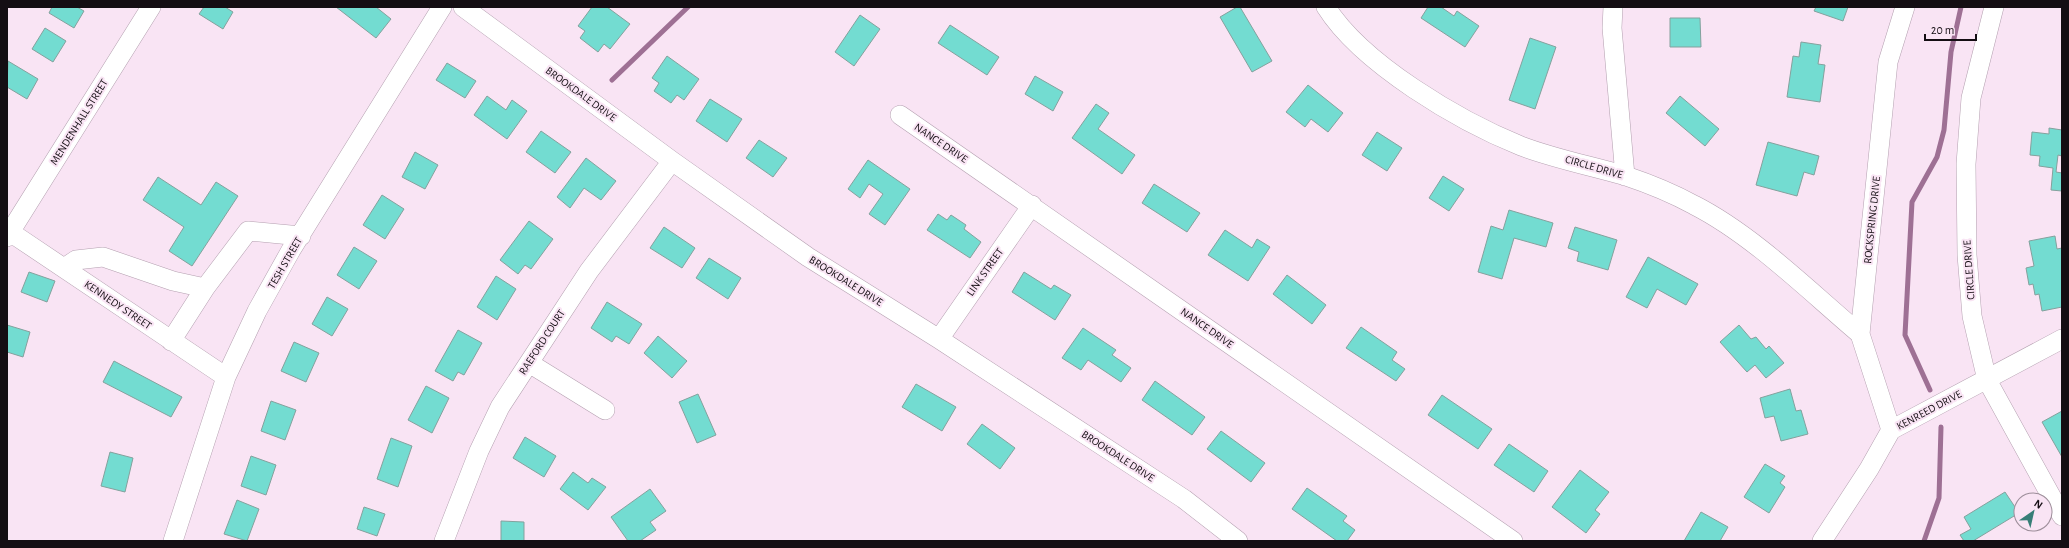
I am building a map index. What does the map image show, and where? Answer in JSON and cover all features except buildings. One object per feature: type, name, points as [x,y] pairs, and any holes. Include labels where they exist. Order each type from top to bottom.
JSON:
[{"type":"street","name":"MENDENHALL STREET","points":[[8,234],[151,7]]},
{"type":"street","name":"TESH STREET","points":[[173,541],[226,377],[257,311],[301,236],[442,7]]},
{"type":"street","name":"BROOKDALE DRIVE","points":[[463,7],[672,161],[808,257],[939,339],[1184,499],[1238,541]]},
{"type":"street","name":"CIRCLE DRIVE","points":[[1326,7],[1347,36],[1369,54],[1440,105],[1522,146],[1656,186],[1695,205],[1747,239],[1860,334]]},
{"type":"street","points":[[1613,7],[1612,28],[1625,176]]},
{"type":"street","name":"ROCKSPRING DRIVE","points":[[1891,430],[1860,334],[1888,62],[1905,7]]},
{"type":"street","name":"CIRCLE DRIVE","points":[[1994,7],[1971,98],[1966,164],[1967,255],[1972,316],[1987,380],[2062,516]]},
{"type":"street","name":"NANCE DRIVE","points":[[900,115],[1513,541]]},
{"type":"street","name":"RAEFORD COURT","points":[[444,541],[479,451],[500,407],[589,271],[672,161]]},
{"type":"street","name":"LINK STREET","points":[[939,339],[1032,206]]},
{"type":"street","points":[[171,341],[205,288],[248,231],[301,236]]},
{"type":"street","name":"KENNEDY STREET","points":[[8,234],[64,268],[226,377]]},
{"type":"street","points":[[64,268],[76,260],[103,257],[173,281],[205,288]]},
{"type":"street","name":"KENREED DRIVE","points":[[1822,541],[1869,469],[1891,430],[2062,339]]},
{"type":"street","points":[[529,363],[605,410]]},
{"type":"waterway","points":[[612,80],[688,7]]},
{"type":"waterway","points":[[1930,390],[1905,335],[1912,202],[1937,157],[1944,130],[1951,52],[1961,7]]},
{"type":"waterway","points":[[1924,541],[1939,498],[1941,427]]}]
